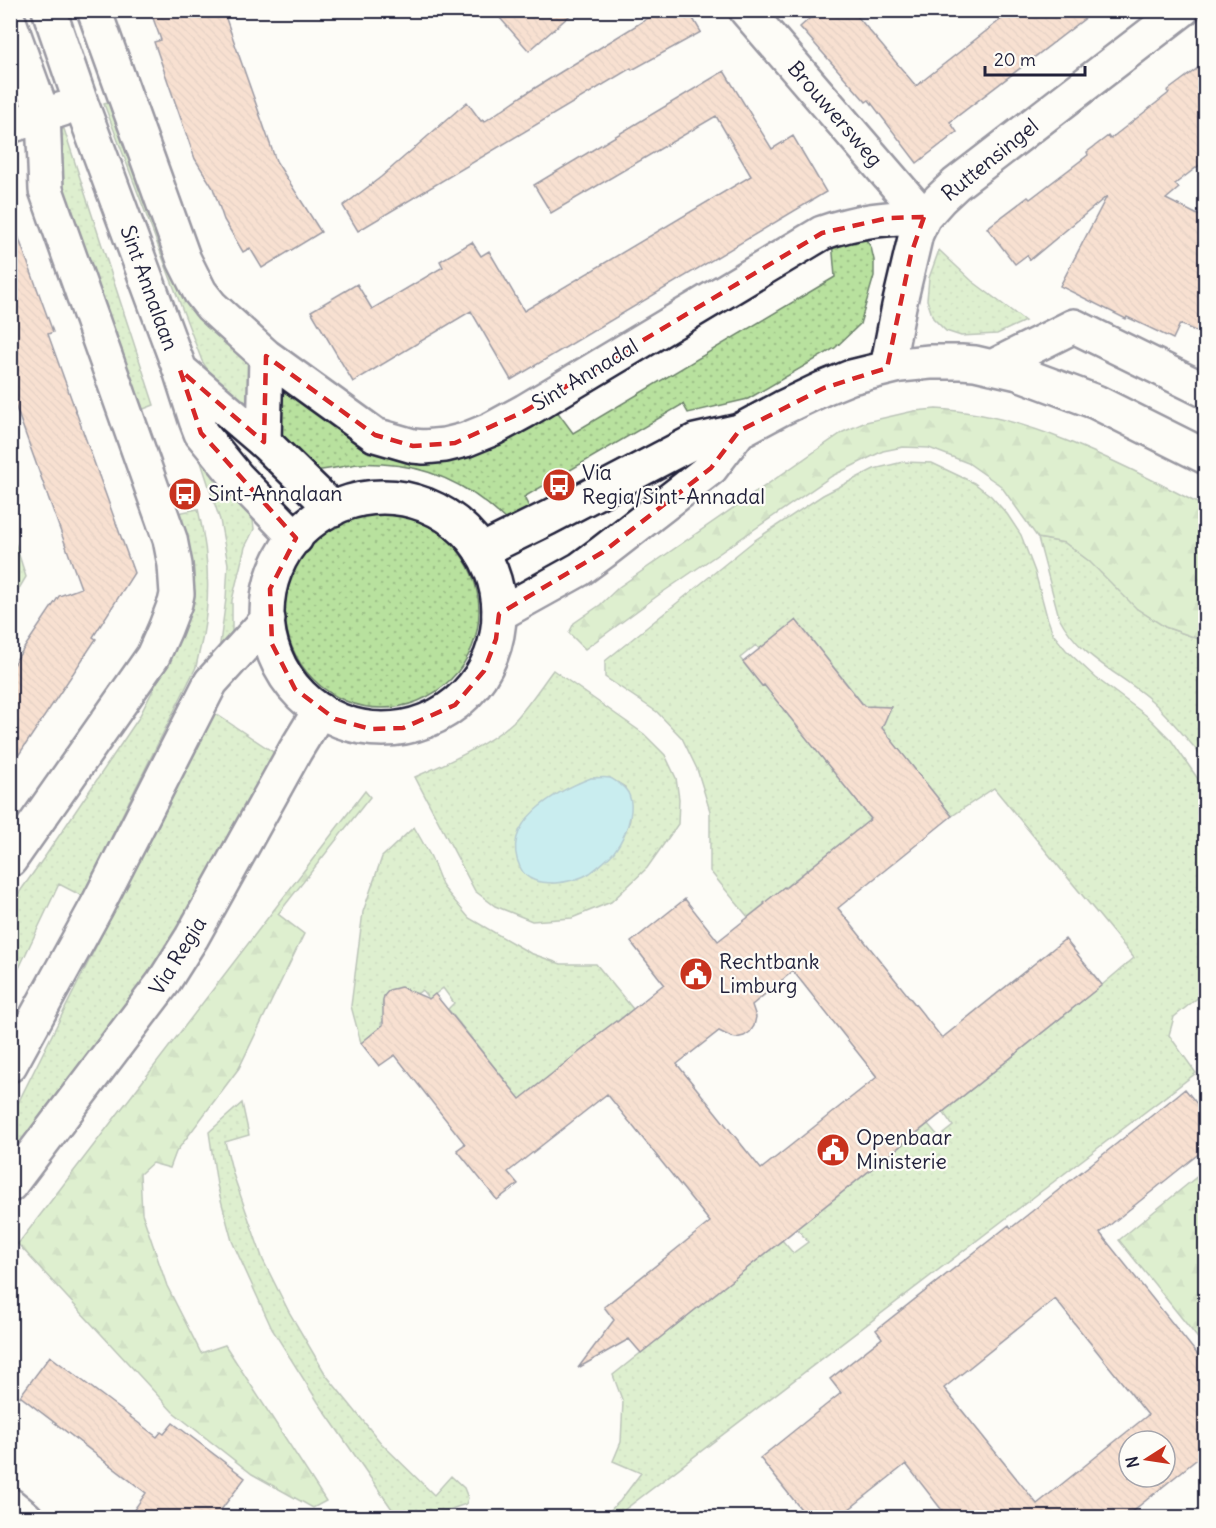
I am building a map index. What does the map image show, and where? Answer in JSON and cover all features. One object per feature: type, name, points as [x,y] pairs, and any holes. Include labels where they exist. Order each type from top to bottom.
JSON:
[{"type":"street","name":"Sint Annalaan","points":[[49,10],[180,370],[264,442],[333,509]]},
{"type":"street","name":"Sint Annalaan","points":[[94,10],[191,276],[211,306],[260,350]]},
{"type":"street","name":"Brouwersweg","points":[[746,10],[924,217]]},
{"type":"street","name":"Ruttensingel","points":[[886,368],[916,234],[924,217],[956,184],[1182,10]]},
{"type":"street","points":[[10,24],[43,115],[46,190],[172,546],[177,584],[175,603],[153,656],[10,860]]},
{"type":"street","points":[[10,126],[81,103]]},
{"type":"street","name":"Sint Annadal","points":[[260,350],[375,435],[413,446],[431,447],[455,443],[492,429],[525,411],[822,233],[859,222],[924,217]]},
{"type":"street","points":[[992,367],[1074,326],[1206,391]]},
{"type":"street","points":[[260,350],[264,442]]},
{"type":"street","points":[[481,551],[695,441],[739,431],[782,408],[851,377],[915,363],[946,361],[975,363],[1032,377],[1096,402],[1206,457]]},
{"type":"street","points":[[180,370],[196,420],[205,439],[237,477],[296,538]]},
{"type":"street","points":[[499,614],[580,569],[610,547],[711,468],[739,431]]},
{"type":"street","points":[[367,498],[390,498],[411,501],[434,509],[465,531],[481,551],[492,573],[498,595],[499,614],[496,639],[484,671],[471,690],[455,705],[436,717],[420,724],[387,730],[370,729],[334,719],[295,689],[279,662],[272,644],[268,619],[272,579],[280,561],[296,538],[314,521],[333,509],[367,498]]},
{"type":"street","points":[[10,1065],[98,906],[211,682],[268,619]]},
{"type":"street","name":"Via Regia","points":[[10,1185],[163,983],[192,937],[320,710]]},
{"type":"street","points":[[10,1505],[26,1518]]},
{"type":"highlighted area","points":[[924,217],[911,254],[887,368],[824,388],[739,431],[711,468],[603,552],[499,614],[496,639],[484,671],[455,705],[403,728],[370,729],[335,719],[295,689],[272,644],[270,589],[296,538],[201,433],[180,370],[264,442],[266,356],[375,435],[413,446],[455,443],[525,411],[822,233],[888,218]]},
{"type":"green space","points":[[117,100],[181,272],[375,443],[554,407],[573,433],[835,277],[832,241],[864,237],[871,247],[874,276],[860,324],[835,348],[748,399],[688,413],[683,404],[524,497],[534,517],[507,521],[480,498],[450,480],[417,469],[364,464],[317,470],[221,391],[202,361],[104,104]]},
{"type":"green space","points":[[64,129],[154,405],[141,410],[178,513],[198,509],[204,540],[208,587],[203,635],[196,667],[82,896],[59,884],[11,985],[11,904],[138,719],[155,686],[178,631],[59,189],[54,132]]},
{"type":"green space","points":[[939,250],[972,281],[1025,321],[997,334],[961,336],[946,331],[933,318],[927,300],[929,278]]},
{"type":"green space","points":[[936,409],[971,413],[1041,431],[1109,459],[1205,507],[1205,641],[1165,627],[1137,609],[1089,561],[1065,543],[1038,538],[1001,486],[968,463],[929,448],[903,447],[883,451],[832,476],[660,594],[585,649],[569,633],[574,623],[600,605],[619,587],[843,432],[866,422],[914,411]]},
{"type":"green space","points":[[201,458],[249,508],[254,529],[245,547],[232,600],[232,638],[219,651],[228,564],[220,520]]},
{"type":"green space","points":[[903,462],[932,463],[974,483],[991,496],[1021,535],[1035,572],[1053,634],[1066,650],[1096,678],[1147,716],[1171,740],[1205,789],[1205,992],[1174,1017],[1169,1035],[1196,1073],[615,1517],[602,1518],[620,1501],[641,1473],[613,1461],[621,1442],[623,1402],[613,1375],[782,1240],[793,1253],[808,1242],[797,1228],[928,1124],[939,1137],[953,1126],[943,1112],[1134,958],[994,788],[952,816],[881,727],[882,709],[873,706],[867,709],[799,624],[787,628],[759,649],[756,645],[740,658],[762,686],[764,684],[871,819],[748,917],[710,871],[710,811],[697,769],[682,738],[657,712],[605,677],[605,661],[755,540],[823,495],[874,469]]},
{"type":"green space","points":[[372,514],[392,514],[428,525],[451,542],[463,557],[472,574],[479,601],[479,621],[472,648],[463,665],[451,680],[436,692],[419,701],[392,708],[372,708],[336,697],[307,673],[296,657],[289,639],[285,621],[285,601],[296,565],[320,536],[336,525],[354,518]]},
{"type":"green space","points":[[11,530],[26,577],[10,602]]},
{"type":"green space","points":[[1038,538],[1065,543],[1165,627],[1205,641],[1205,760],[1152,701],[1089,654],[1068,631],[1059,617]]},
{"type":"green space","points":[[553,670],[644,734],[665,755],[676,778],[679,799],[678,824],[647,868],[611,902],[572,918],[532,921],[495,906],[475,891],[415,777],[467,753],[503,730],[523,711]],"holes":[[[591,778],[610,778],[625,787],[630,816],[630,821],[616,847],[594,870],[575,879],[552,883]]]},
{"type":"green space","points":[[213,712],[276,754],[167,950],[11,1158],[11,1117]]},
{"type":"green space","points":[[365,791],[370,797],[278,914],[304,934],[239,1068],[176,1152],[170,1168],[152,1163],[140,1174],[142,1213],[167,1286],[201,1353],[225,1345],[326,1501],[313,1508],[252,1474],[173,1412],[18,1244]]},
{"type":"green space","points":[[414,827],[431,857],[443,887],[469,918],[530,953],[561,964],[596,964],[633,1009],[507,1110],[504,1079],[448,1009],[454,1003],[443,988],[429,999],[422,990],[413,997],[400,988],[389,991],[384,998],[383,1007],[389,1017],[381,1023],[382,1026],[361,1043],[351,1006],[363,912],[382,857]]},
{"type":"green space","points":[[242,1103],[249,1135],[225,1142],[233,1174],[263,1260],[289,1312],[326,1375],[381,1443],[434,1495],[451,1476],[464,1488],[468,1498],[466,1504],[428,1517],[375,1517],[392,1509],[318,1402],[272,1329],[232,1241],[217,1185],[209,1132]]},
{"type":"green space","points":[[1205,1170],[1205,1347],[1119,1240]]},
{"type":"water","points":[[591,778],[611,778],[626,789],[631,806],[624,836],[605,861],[582,877],[555,883],[539,882],[530,878],[520,867],[516,851],[517,836],[524,822],[548,800]]},
{"type":"building","points":[[150,10],[223,10],[276,161],[321,232],[262,268],[250,248],[243,252],[224,220],[213,188],[195,159],[154,42],[161,40]]},
{"type":"building","points":[[493,10],[576,10],[529,51]]},
{"type":"building","points":[[661,10],[688,10],[701,32],[632,70],[631,68],[358,231],[343,206],[381,177],[467,102],[484,122]]},
{"type":"building","points":[[819,10],[852,10],[916,86],[1013,10],[1096,10],[950,122],[957,132],[917,163],[869,100],[866,102],[800,27]]},
{"type":"building","points":[[1206,62],[1206,160],[1175,184],[1179,188],[1166,199],[1206,219],[1206,336],[1180,324],[1173,339],[1127,317],[1126,319],[1060,286],[1107,196],[1030,260],[1027,255],[1015,264],[987,228],[1088,155],[1087,152],[1108,136],[1110,139]]},
{"type":"building","points":[[724,71],[772,149],[793,136],[826,192],[511,380],[471,311],[353,382],[311,311],[357,284],[372,309],[443,267],[440,261],[472,242],[481,256],[489,251],[524,311],[751,176],[716,116],[551,213],[534,185]]},
{"type":"building","points":[[14,225],[53,332],[48,334],[134,573],[93,637],[96,639],[10,768],[10,669],[59,596],[81,588],[10,391],[10,226]]},
{"type":"building","points":[[796,620],[864,706],[891,707],[882,728],[952,816],[838,908],[942,1038],[1065,939],[1102,985],[641,1353],[629,1339],[578,1368],[614,1320],[604,1307],[710,1222],[607,1094],[508,1172],[518,1184],[497,1200],[457,1150],[465,1144],[395,1055],[379,1066],[361,1043],[383,1025],[383,1000],[389,990],[401,987],[429,999],[435,994],[520,1099],[597,1038],[596,1036],[664,984],[631,942],[685,899],[718,941],[871,819],[743,662]],"holes":[[[793,971],[877,1077],[761,1169],[677,1064],[719,1031],[736,1038],[750,1032],[756,1017],[752,1005]]]},
{"type":"building","points":[[1185,1089],[1206,1115],[1206,1148],[1100,1233],[1206,1365],[1206,1452],[1177,1475],[1177,1429],[1131,1429],[1148,1415],[1055,1299],[944,1388],[1037,1504],[1117,1440],[1117,1489],[1160,1489],[1124,1518],[948,1518],[906,1464],[838,1518],[808,1518],[760,1458],[841,1393],[830,1379],[882,1338],[876,1330],[1009,1225],[1011,1228]]},
{"type":"building","points":[[50,1356],[157,1437],[161,1432],[164,1434],[173,1423],[245,1478],[215,1518],[128,1518],[146,1493],[20,1396]]},
{"type":"place","name":"Via Regia/Sint-Annadal","points":[[559,485]]},
{"type":"place","name":"Sint-Annalaan","points":[[185,494]]},
{"type":"place","name":"Rechtbank Limburg","points":[[696,974]]},
{"type":"place","name":"Openbaar Ministerie","points":[[833,1150]]}]
